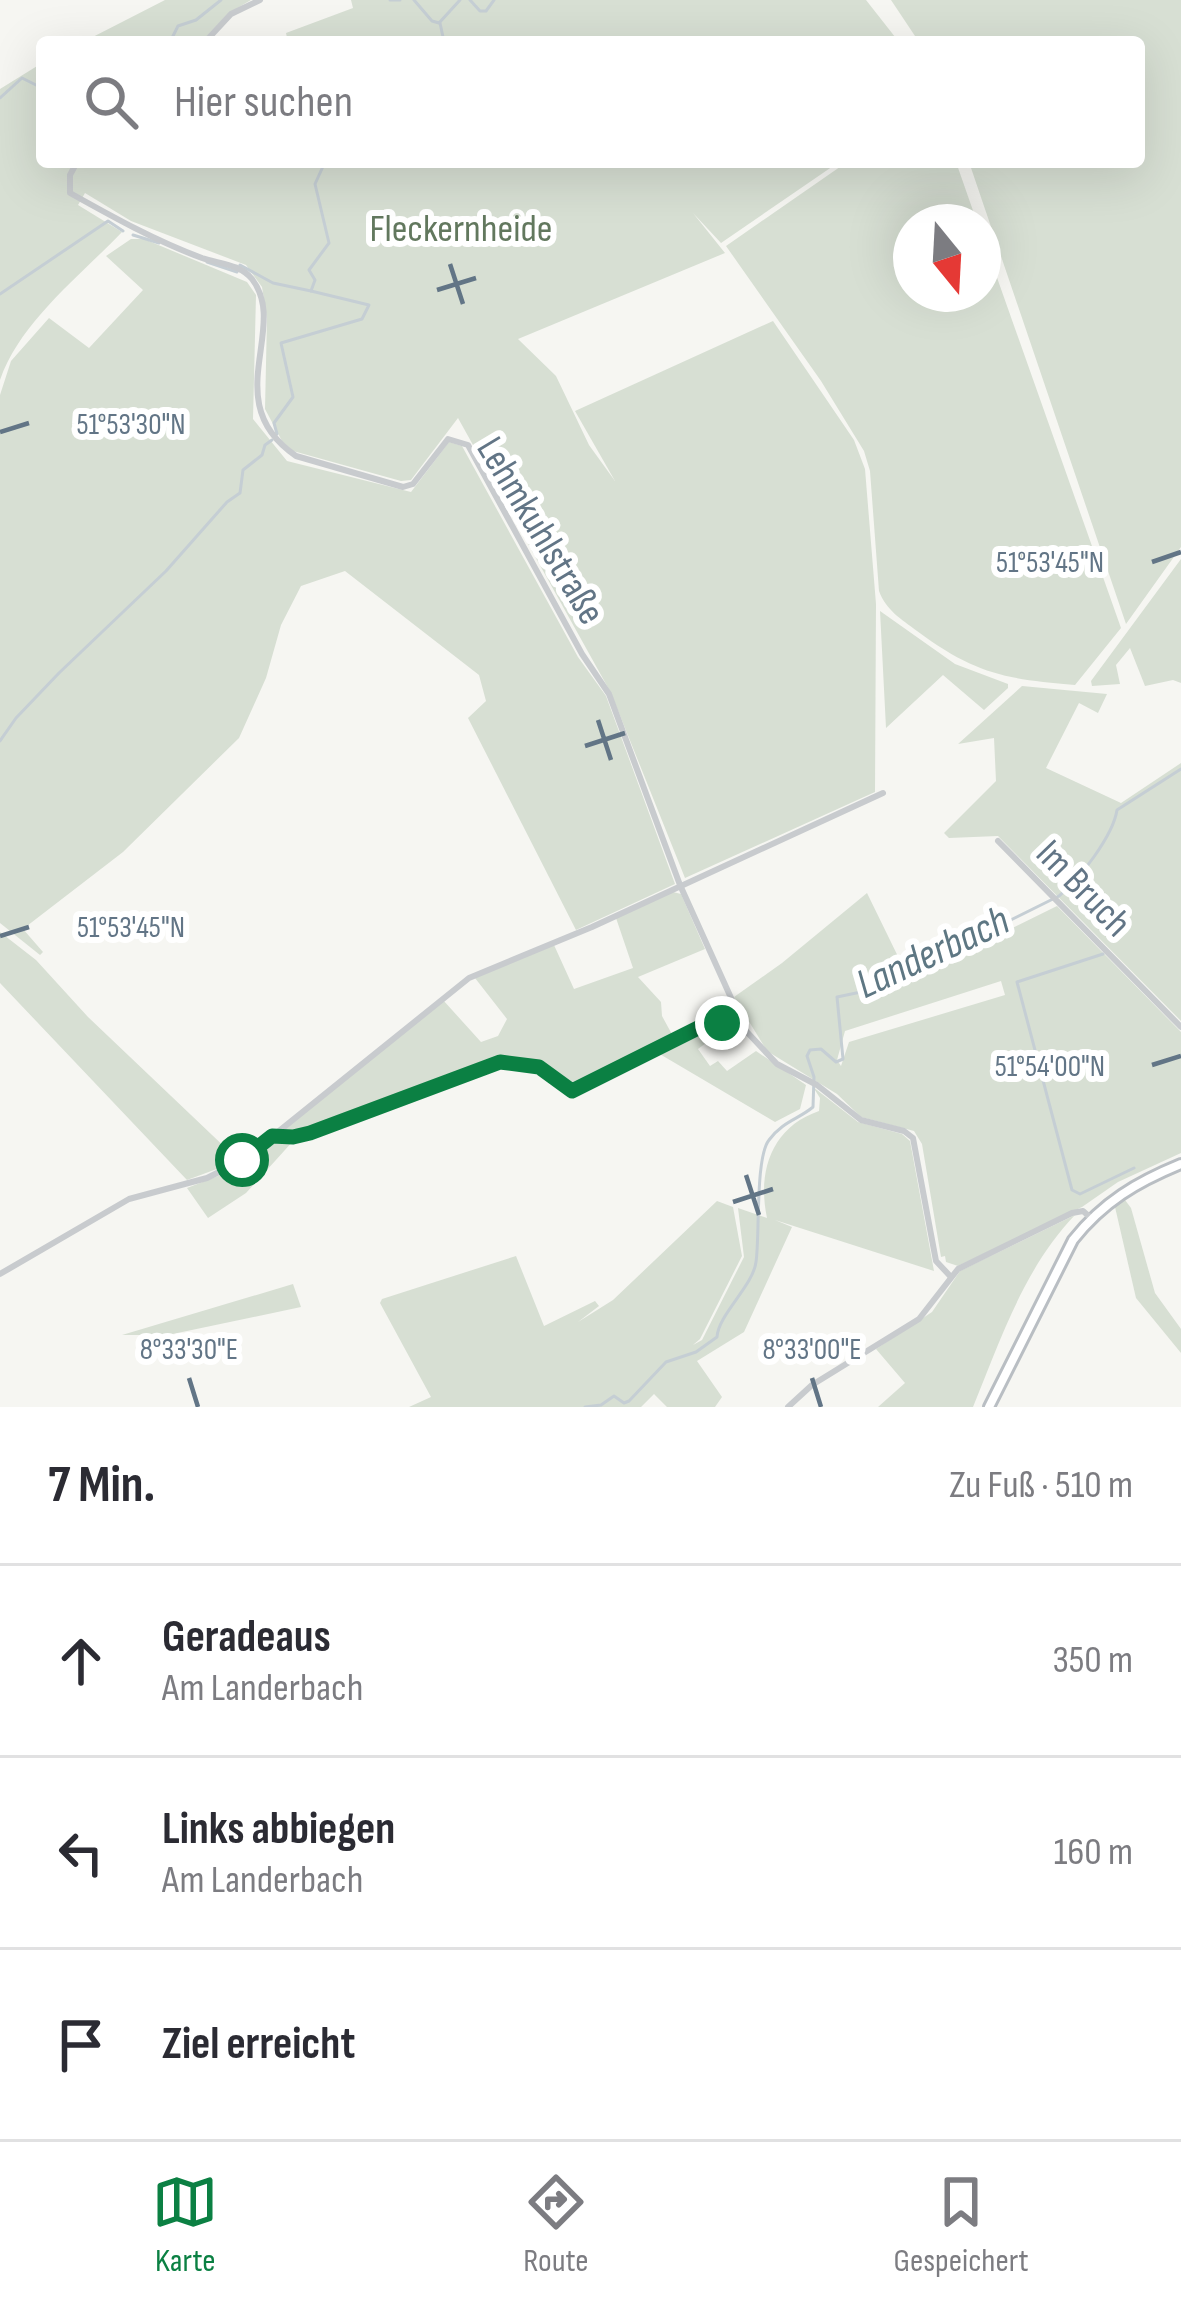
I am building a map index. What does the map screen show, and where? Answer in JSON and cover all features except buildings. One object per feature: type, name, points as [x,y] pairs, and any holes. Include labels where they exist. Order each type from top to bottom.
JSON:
[{"type":"main road","points":[[989,1407],[1063,1256],[1091,1218],[1124,1191],[1181,1164]]},
{"type":"street","points":[[211,36],[231,14],[260,0]]},
{"type":"street","name":"Lehmkuhlstraße","points":[[74,168],[70,193],[132,229],[230,265],[252,279],[262,314],[260,416],[284,448],[296,456],[403,487],[413,484],[448,439],[468,445],[581,654],[609,694],[680,885],[742,1024],[777,1064],[817,1085],[861,1120],[904,1131],[913,1138],[936,1261],[951,1276]]},
{"type":"street","points":[[0,1274],[129,1199],[224,1172],[469,978],[883,793]]},
{"type":"street","name":"Im Bruch","points":[[998,841],[1181,1027]]},
{"type":"street","points":[[272,1136],[310,1133],[500,1062],[539,1067],[572,1091],[710,1022],[742,1024]]},
{"type":"street","points":[[788,1407],[812,1385],[919,1319],[958,1269],[1072,1213],[1083,1211],[1091,1218]]},
{"type":"green space","points":[[165,0],[251,0],[229,13],[207,36],[95,36]]},
{"type":"green space","points":[[351,0],[866,0],[894,36],[287,36],[353,8]]},
{"type":"green space","points":[[891,0],[1181,0],[1181,547],[1126,624],[1001,256],[1001,204],[983,204],[971,168],[1145,168],[1145,36],[915,36]]},
{"type":"green space","name":"Fleckernheide","points":[[36,67],[36,168],[830,168],[721,243],[693,213],[725,253],[518,339],[556,376],[589,445],[615,481],[575,411],[773,321],[854,440],[865,469],[876,604],[875,792],[685,878],[611,693],[458,418],[411,480],[293,451],[282,441],[265,409],[267,318],[262,287],[246,265],[131,221],[85,193],[78,205],[122,232],[36,319],[0,380],[0,89]]},
{"type":"green space","points":[[838,168],[958,168],[971,204],[893,204],[893,312],[1001,312],[1001,289],[1121,628],[1075,685],[1010,677],[974,665],[938,645],[886,604],[879,591],[870,471],[864,451],[726,246]]},
{"type":"green space","points":[[131,239],[144,239],[247,282],[256,295],[253,419],[287,461],[411,492],[449,442],[462,446],[578,657],[606,696],[675,884],[576,930],[468,718],[486,701],[479,675],[345,571],[301,586],[281,625],[266,678],[239,738],[123,852],[23,929],[43,952],[40,955],[0,923],[0,395],[11,361],[49,318],[89,348],[143,290],[106,256]]},
{"type":"green space","points":[[1181,559],[1181,683],[1173,680],[1145,686],[1130,648],[1116,665],[1120,684],[1092,686],[1091,681]]},
{"type":"green space","points":[[880,611],[955,664],[1008,684],[1008,688],[984,710],[943,675],[886,728]]},
{"type":"green space","points":[[1022,686],[1107,694],[1098,713],[1079,703],[1046,768],[1121,803],[1181,763],[1181,1021],[998,836],[949,838],[944,833],[996,781],[994,738],[958,744]]},
{"type":"green space","points":[[673,892],[681,894],[705,949],[638,977],[661,1002],[662,1016],[674,1038],[572,1087],[545,1066],[501,1060],[283,1135],[282,1131],[443,1000],[481,1042],[498,1036],[507,1019],[475,978],[554,945],[574,989],[633,968],[616,918]]},
{"type":"green space","points":[[867,893],[909,979],[1057,906],[1181,1032],[1181,1153],[958,1266],[946,1262],[941,1257],[922,1144],[914,1131],[861,1117],[837,1094],[767,1051],[734,997]],"holes":[[[1001,981],[1005,995],[849,1042],[841,1066],[837,1060],[845,1031]]]},
{"type":"green space","points":[[0,932],[36,960],[88,1017],[232,1154],[233,1163],[187,1180],[0,983]]},
{"type":"green space","points":[[709,1026],[714,1037],[698,1049],[710,1066],[718,1061],[727,1071],[756,1051],[806,1085],[800,1109],[775,1122],[658,1053]]},
{"type":"green space","points":[[813,1087],[858,1122],[902,1134],[910,1141],[934,1271],[775,1220],[792,1227],[744,1332],[697,1361],[722,1397],[715,1407],[667,1407],[654,1394],[641,1407],[409,1407],[431,1397],[382,1299],[516,1256],[544,1326],[595,1301],[599,1306],[578,1322],[613,1300],[717,1201],[733,1207],[742,1256],[693,1345],[702,1340],[744,1257],[738,1208],[767,1218],[764,1184],[772,1153],[790,1128],[819,1111],[820,1098]]},
{"type":"green space","points":[[275,1140],[294,1140],[246,1193],[208,1218],[187,1188],[239,1168]]},
{"type":"green space","points":[[1125,1200],[1155,1293],[1181,1329],[1181,1353],[1136,1298],[1115,1207]]},
{"type":"green space","points":[[1075,1215],[1027,1282],[973,1407],[878,1407],[905,1383],[876,1349],[932,1312],[960,1271]]},
{"type":"green space","points":[[293,1284],[301,1307],[168,1335],[122,1335]]},
{"type":"waterway","points":[[173,36],[178,26],[196,20],[221,0]]},
{"type":"waterway","points":[[390,0],[400,0]]},
{"type":"waterway","points":[[414,0],[439,23],[460,0]]},
{"type":"waterway","points":[[470,0],[480,11],[486,11],[494,0]]},
{"type":"waterway","points":[[440,23],[443,36]]},
{"type":"waterway","points":[[0,98],[22,78],[36,85]]},
{"type":"waterway","points":[[240,265],[273,283],[311,291],[315,280],[309,270],[329,243],[315,184],[322,168]]},
{"type":"waterway","points":[[0,294],[108,221],[123,231]]},
{"type":"waterway","points":[[133,235],[159,243]]},
{"type":"waterway","points":[[207,262],[237,272]]},
{"type":"waterway","points":[[277,434],[274,423],[293,397],[281,343],[362,319],[369,305],[311,291]]},
{"type":"waterway","points":[[0,741],[59,673],[240,493],[243,470],[272,440]]},
{"type":"waterway","name":"Landerbach","points":[[585,1407],[601,1405],[614,1396],[629,1401],[666,1362],[696,1352],[717,1337],[754,1271],[765,1149],[780,1129],[813,1107],[814,1077],[807,1056],[810,1050],[821,1049],[836,1062],[843,1059],[837,997],[908,971],[1059,896],[1094,857],[1117,810],[1181,769]]},
{"type":"waterway","points":[[1103,954],[1017,982],[1072,1190],[1080,1194],[1134,1168]]},
{"type":"route","points":[[242,1160],[272,1136],[310,1133],[500,1062],[539,1067],[572,1091],[710,1022],[722,1023]]}]
